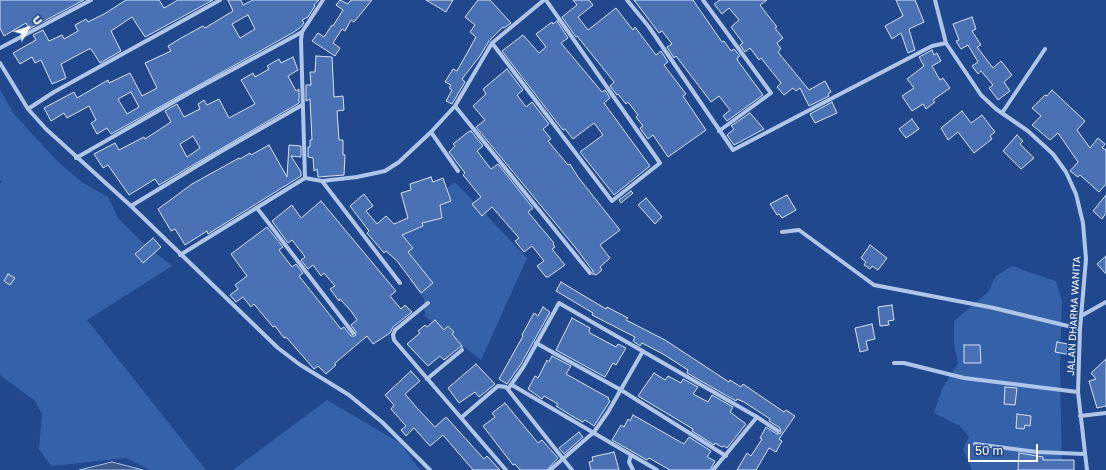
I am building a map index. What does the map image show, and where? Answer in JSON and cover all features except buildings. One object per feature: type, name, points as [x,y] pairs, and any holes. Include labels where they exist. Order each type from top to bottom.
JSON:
[{"type":"street","points":[[0,48],[91,0]]},
{"type":"street","points":[[28,109],[54,92],[220,0]]},
{"type":"street","points":[[305,178],[300,52],[302,32],[323,0]]},
{"type":"street","points":[[180,255],[305,178],[322,181],[358,177],[384,171],[408,155],[455,106],[492,43],[545,0],[660,163],[612,201],[492,43]]},
{"type":"street","points":[[627,0],[649,27],[733,150],[932,46],[946,43]]},
{"type":"street","points":[[703,0],[771,93],[719,131]]},
{"type":"street","name":"JALAN DHARMA WANITA","points":[[935,0],[946,43],[981,95],[1002,113],[1028,131],[1053,154],[1066,172],[1076,194],[1083,223],[1086,259],[1080,329],[1078,392],[1087,470]]},
{"type":"street","points":[[76,158],[191,92],[302,32]]},
{"type":"street","points":[[1002,113],[1045,49]]},
{"type":"street","points":[[0,63],[28,109],[76,158],[131,206],[278,348],[299,364],[337,387],[366,409],[407,445],[430,470]]},
{"type":"street","points":[[131,206],[220,152],[302,105]]},
{"type":"street","points":[[455,106],[590,273]]},
{"type":"street","points":[[431,132],[458,171]]},
{"type":"street","points":[[322,181],[400,283]]},
{"type":"street","points":[[257,208],[353,333]]},
{"type":"street","points":[[782,232],[799,230],[874,285],[994,308],[1080,329]]},
{"type":"street","points":[[1081,316],[1106,302]]},
{"type":"street","points":[[428,303],[398,328],[393,335],[396,343],[506,470]]},
{"type":"street","points":[[508,389],[512,385],[559,303],[757,417],[778,432]]},
{"type":"street","points":[[536,343],[621,390],[726,456]]},
{"type":"street","points":[[427,379],[462,350]]},
{"type":"street","points":[[550,470],[594,432],[621,390],[643,351]]},
{"type":"street","points":[[894,363],[904,363],[964,378],[1078,392]]},
{"type":"street","points":[[512,385],[657,470]]},
{"type":"street","points":[[462,418],[498,386],[504,386],[508,389],[572,470]]},
{"type":"street","points":[[1080,416],[1106,413]]},
{"type":"street","points":[[713,470],[757,417]]},
{"type":"street","points":[[975,444],[1037,452],[1084,454]]},
{"type":"street","points":[[632,455],[629,463],[633,470]]},
{"type":"shaded area","points":[[0,90],[14,114],[58,162],[83,183],[108,197],[118,218],[140,240],[172,266],[87,320],[206,470],[150,470],[126,458],[51,466],[39,449],[42,414],[35,401],[0,375],[0,185],[2,181],[0,180]]},
{"type":"shaded area","points":[[455,182],[527,258],[481,360],[425,316],[424,299],[411,282],[391,230]]},
{"type":"shaded area","points":[[1012,266],[1056,281],[1062,301],[1060,367],[1062,470],[972,470],[963,449],[969,437],[960,426],[934,413],[942,389],[958,363],[954,343],[954,321],[988,292],[996,276]]},
{"type":"shaded area","points":[[327,400],[400,443],[420,470],[233,470]]},
{"type":"shaded area","points":[[112,462],[143,470],[79,470]]}]
